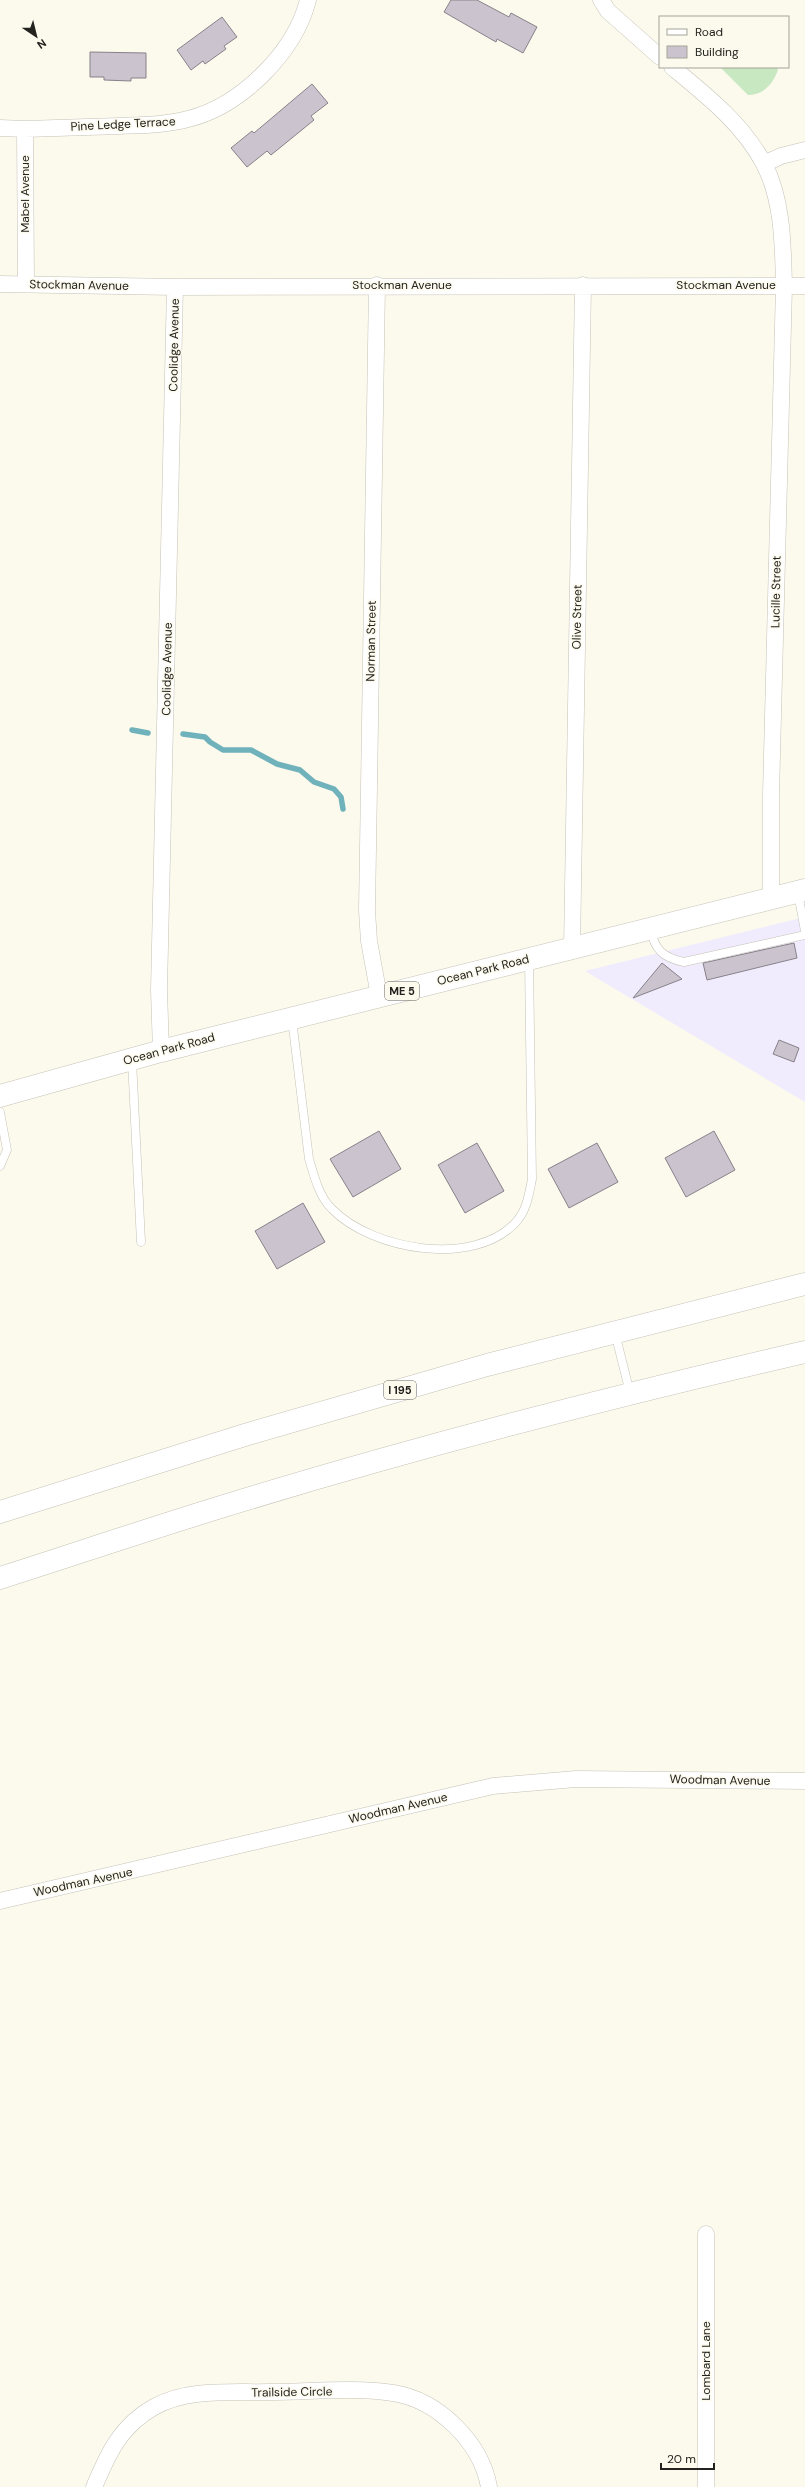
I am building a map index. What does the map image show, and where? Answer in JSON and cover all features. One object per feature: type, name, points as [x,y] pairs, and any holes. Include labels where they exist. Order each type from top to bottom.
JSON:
[{"type":"main road","name":"Ocean Park Road","points":[[0,1096],[161,1051],[801,891]]},
{"type":"main road","name":"I 195","points":[[0,1512],[248,1434],[486,1365],[614,1331],[805,1284]]},
{"type":"main road","points":[[0,1578],[253,1497],[365,1464],[630,1393],[805,1352]]},
{"type":"street","name":"Pine Ledge Terrace","points":[[25,129],[166,124],[209,113],[261,77],[276,62],[294,38],[308,0]]},
{"type":"street","points":[[601,0],[608,11],[659,56]]},
{"type":"street","name":"Lucille Street","points":[[673,68],[724,113],[745,135],[764,164],[779,218],[784,286],[771,795],[771,898]]},
{"type":"street","points":[[0,128],[25,129]]},
{"type":"street","name":"Mabel Avenue","points":[[25,129],[26,284]]},
{"type":"street","points":[[764,164],[781,156],[805,150]]},
{"type":"street","name":"Stockman Avenue","points":[[0,284],[175,287],[377,285],[805,286]]},
{"type":"street","name":"Norman Street","points":[[377,285],[367,911],[369,941],[379,996]]},
{"type":"street","name":"Olive Street","points":[[572,948],[583,285]]},
{"type":"street","name":"Coolidge Avenue","points":[[161,1051],[159,990],[175,287]]},
{"type":"street","name":"Woodman Avenue","points":[[0,1901],[493,1786],[576,1779],[805,1781]]},
{"type":"street","name":"Lombard Lane","points":[[706,2234],[706,2487]]},
{"type":"street","name":"Trailside Circle","points":[[94,2487],[107,2455],[121,2433],[144,2413],[169,2400],[188,2396],[217,2393],[369,2391],[394,2393],[425,2405],[447,2419],[466,2438],[481,2461],[489,2487]]},
{"type":"lane","points":[[801,891],[805,931]]},
{"type":"lane","points":[[651,928],[653,943],[657,948],[675,960],[684,962],[805,935]]},
{"type":"lane","points":[[292,1018],[309,1159],[314,1177],[330,1208],[356,1227],[388,1240],[432,1249],[461,1248],[476,1245],[506,1231],[517,1221],[524,1210],[532,1179],[529,959]]},
{"type":"lane","points":[[132,1059],[141,1242]]},
{"type":"lane","points":[[0,1112],[7,1150],[0,1166]]},
{"type":"lane","points":[[614,1331],[630,1393]]},
{"type":"shaded area","points":[[805,917],[805,1102],[585,971]]},
{"type":"green space","points":[[721,68],[777,68],[778,70],[773,80],[767,88],[758,93],[748,95]]},
{"type":"building","points":[[451,0],[477,0],[509,17],[511,13],[537,27],[523,53],[497,39],[496,42],[444,12]]},
{"type":"building","points":[[222,17],[237,37],[224,46],[226,49],[205,64],[203,61],[191,70],[177,50]]},
{"type":"building","points":[[90,52],[146,53],[146,78],[131,78],[131,81],[104,80],[104,77],[90,77]]},
{"type":"building","points":[[312,84],[328,103],[311,116],[314,120],[271,155],[267,151],[247,167],[231,148],[252,131],[254,133]]},
{"type":"building","points":[[794,943],[797,958],[707,980],[703,963]]},
{"type":"building","points":[[662,963],[682,979],[633,998]]},
{"type":"building","points":[[779,1040],[799,1048],[794,1062],[773,1054]]},
{"type":"building","points":[[379,1131],[401,1169],[353,1197],[330,1159]]},
{"type":"building","points":[[714,1131],[735,1170],[686,1197],[665,1158]]},
{"type":"building","points":[[477,1143],[504,1191],[465,1213],[438,1165]]},
{"type":"building","points":[[597,1143],[618,1182],[569,1208],[548,1169]]},
{"type":"building","points":[[303,1203],[325,1242],[277,1269],[255,1231]]},
{"type":"waterway","points":[[132,730],[148,733]]},
{"type":"waterway","points":[[183,734],[205,737],[223,750],[251,750],[277,764],[300,770],[314,782],[334,789],[341,797],[343,809]]}]
